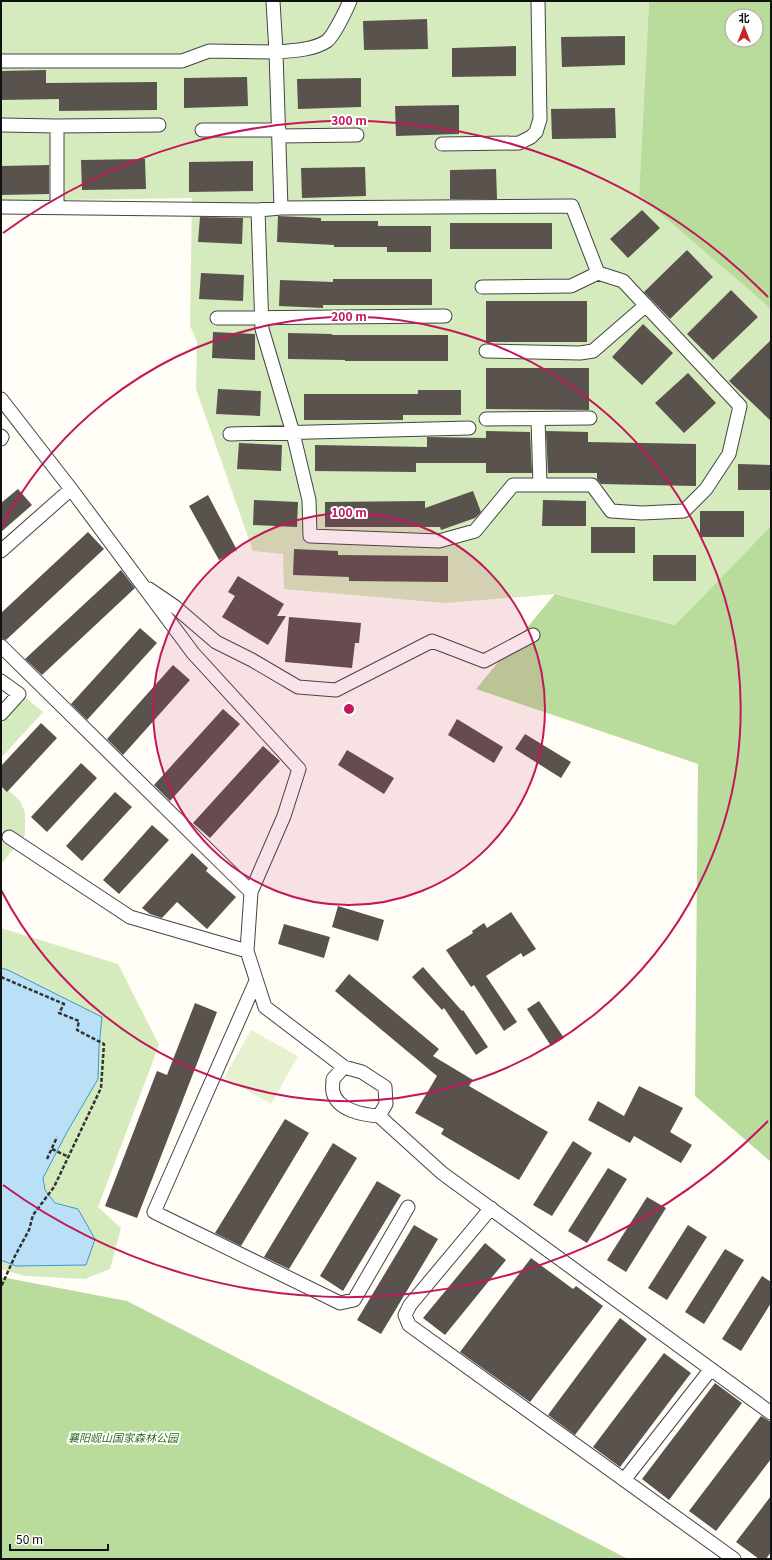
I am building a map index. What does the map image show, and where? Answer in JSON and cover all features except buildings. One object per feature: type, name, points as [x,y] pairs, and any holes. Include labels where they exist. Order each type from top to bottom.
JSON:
[{"type":"street","points":[[273,1],[282,208]]},
{"type":"street","points":[[1,61],[182,61],[209,51],[276,52],[303,50],[327,40],[345,15],[350,1]]},
{"type":"street","points":[[442,144],[519,143],[531,137],[536,132],[540,119],[538,1]]},
{"type":"street","points":[[1,125],[159,125]]},
{"type":"street","points":[[56,126],[57,208]]},
{"type":"street","points":[[202,130],[357,135]]},
{"type":"street","points":[[1,207],[258,210],[282,208],[572,206],[598,273]]},
{"type":"street","points":[[258,210],[262,330],[293,433],[309,500],[310,536],[439,541],[475,531],[513,485],[592,485],[611,511],[642,513],[684,511],[706,489],[729,454],[740,406],[623,281],[598,273],[571,286],[482,287]]},
{"type":"street","points":[[486,351],[580,353],[594,351],[646,305]]},
{"type":"street","points":[[217,318],[445,316]]},
{"type":"street","points":[[1,399],[71,489],[193,653],[299,768],[284,816],[251,892],[247,951],[265,1007],[344,1067],[362,1072],[385,1087],[386,1104],[379,1116]]},
{"type":"street","points":[[486,419],[590,418]]},
{"type":"street","points":[[538,419],[540,485]]},
{"type":"street","points":[[230,434],[469,428]]},
{"type":"street","points":[[1,550],[71,489]]},
{"type":"street","points":[[141,583],[174,606],[216,642],[252,660],[298,688],[336,690],[432,641],[484,661],[533,635]]},
{"type":"street","points":[[1,646],[251,892]]},
{"type":"street","points":[[1,681],[19,694],[1,714]]},
{"type":"street","points":[[9,837],[130,917],[247,951]]},
{"type":"street","points":[[256,981],[154,1212],[340,1303],[354,1300],[408,1207]]},
{"type":"street","points":[[344,1067],[333,1079],[333,1092],[338,1102],[356,1112],[379,1116],[442,1173],[771,1413]]},
{"type":"street","points":[[490,1208],[410,1305],[405,1315],[409,1325],[734,1559]]},
{"type":"street","points":[[624,1480],[711,1369]]},
{"type":"path","points":[[1,977],[64,1004],[60,1013],[79,1021],[77,1030],[104,1044],[101,1088],[54,1187],[33,1215],[29,1230],[1,1287]]},
{"type":"path","points":[[46,1159],[57,1137]]},
{"type":"path","points":[[52,1149],[69,1157]]},
{"type":"green space","points":[[1,1],[649,1],[639,194],[771,309],[771,526],[675,625],[556,594],[445,603],[284,589],[283,554],[253,551],[196,389],[197,341],[190,326],[192,198],[1,201]]},
{"type":"green space","points":[[649,1],[771,1],[771,309],[639,195]]},
{"type":"green space","points":[[771,526],[771,1162],[695,1096],[698,764],[476,689],[555,594],[675,625]]},
{"type":"green space","points":[[24,696],[43,712],[1,758],[1,725]]},
{"type":"green space","points":[[1,783],[20,801],[25,812],[25,835],[1,864]]},
{"type":"green space","points":[[1,928],[118,964],[159,1045],[98,1207],[121,1228],[110,1269],[85,1279],[25,1276],[1,1269]]},
{"type":"green space","points":[[251,1030],[298,1056],[271,1104],[224,1078]]},
{"type":"green space","name":"襄阳岘山国家森林公园","points":[[1,1277],[127,1301],[628,1559],[1,1559]]},
{"type":"water","points":[[1,968],[8,970],[102,1017],[98,1079],[67,1132],[43,1178],[45,1190],[55,1203],[78,1209],[95,1239],[86,1265],[16,1266],[1,1260]]}]
